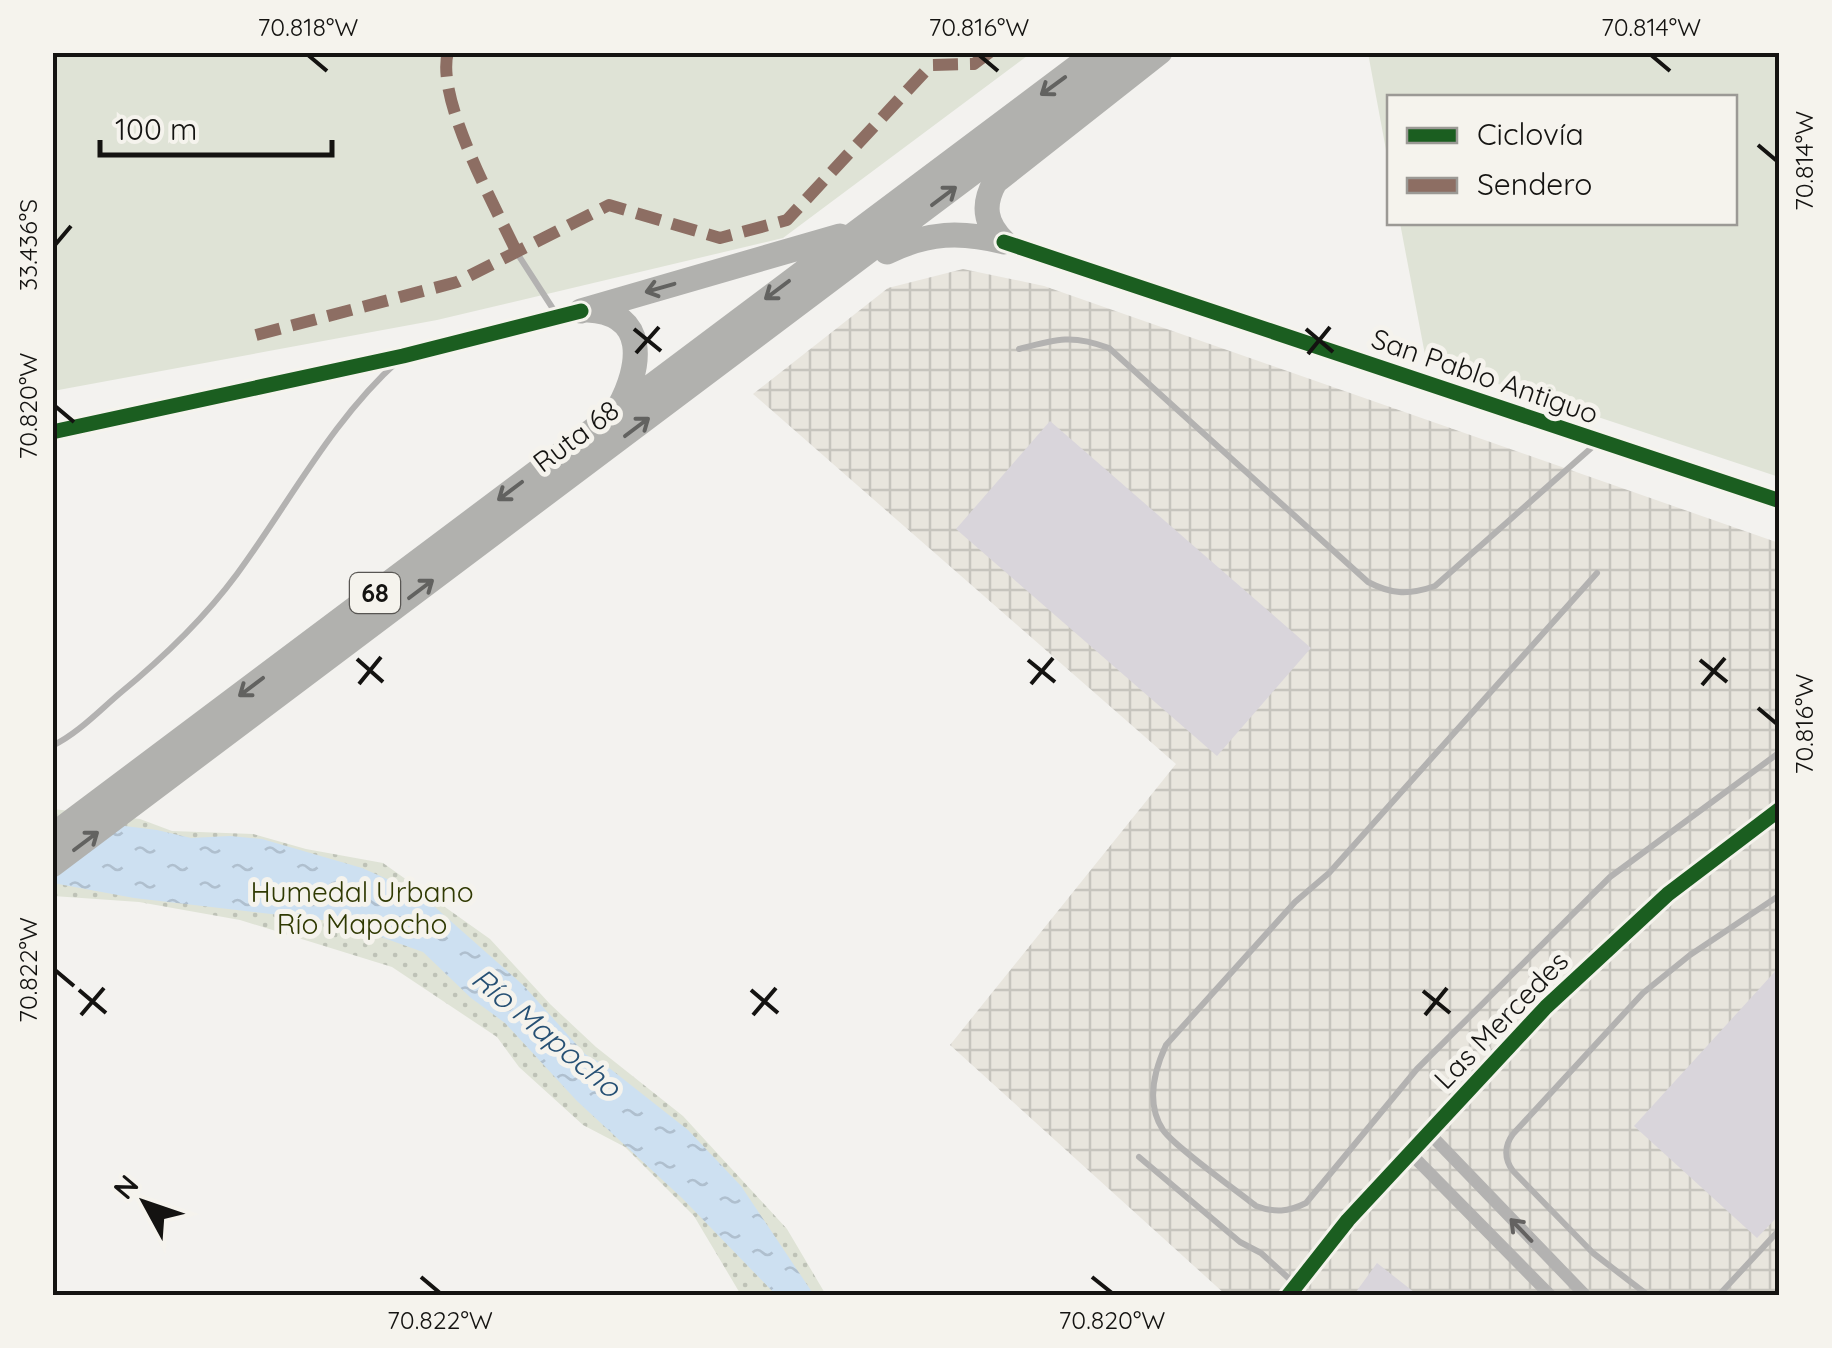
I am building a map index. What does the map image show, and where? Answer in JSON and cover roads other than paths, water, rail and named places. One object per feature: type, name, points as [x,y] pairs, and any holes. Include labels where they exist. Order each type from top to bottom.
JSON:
[{"type":"highway","name":"Ruta 68","points":[[52,836],[1097,52]]},
{"type":"highway","name":"Ruta 68","points":[[52,866],[1133,52]]},
{"type":"highway","points":[[1004,242],[993,230],[986,211],[995,182],[1160,52]]},
{"type":"highway","points":[[570,314],[854,232]]},
{"type":"highway","points":[[838,276],[906,243],[935,234],[963,234],[1004,242]]},
{"type":"highway","points":[[570,314],[610,314],[624,323],[634,339],[634,369],[616,412]]},
{"type":"street","name":"San Pablo Antiguo","points":[[1004,242],[1780,500]]},
{"type":"street","points":[[52,432],[403,356],[570,314]]},
{"type":"street","name":"Las Mercedes","points":[[1292,1290],[1409,1152],[1546,1007],[1668,894],[1780,810]]},
{"type":"street","points":[[1428,1132],[1586,1296]]},
{"type":"street","points":[[1409,1152],[1551,1296]]},
{"type":"lane","points":[[506,236],[570,314]]},
{"type":"lane","points":[[1019,350],[1062,338],[1109,348],[1368,582],[1387,592],[1412,594],[1435,586],[1599,441]]},
{"type":"lane","points":[[52,746],[145,673],[203,616],[240,570],[337,427],[367,390],[403,356]]},
{"type":"lane","points":[[1596,573],[1329,873],[1295,902],[1166,1046],[1156,1066],[1153,1088],[1164,1131],[1256,1206],[1290,1211],[1306,1203],[1417,1069],[1610,877],[1780,752]]},
{"type":"lane","points":[[1649,1296],[1593,1253],[1513,1170],[1507,1159],[1507,1146],[1513,1134],[1643,993],[1690,955],[1780,896]]},
{"type":"lane","points":[[1139,1157],[1240,1242],[1261,1254],[1292,1290]]},
{"type":"lane","points":[[1718,1296],[1780,1229]]},
{"type":"water","name":"Humedal Urbano Río Mapocho","points":[[52,817],[191,838],[262,839],[362,868],[419,893],[524,986],[585,1054],[608,1067],[688,1130],[741,1186],[814,1295],[776,1295],[682,1198],[577,1101],[505,1023],[471,998],[423,952],[339,922],[134,898],[53,883]]},
{"type":"water label","name":"Río Mapocho","points":[[546,1033]]}]
